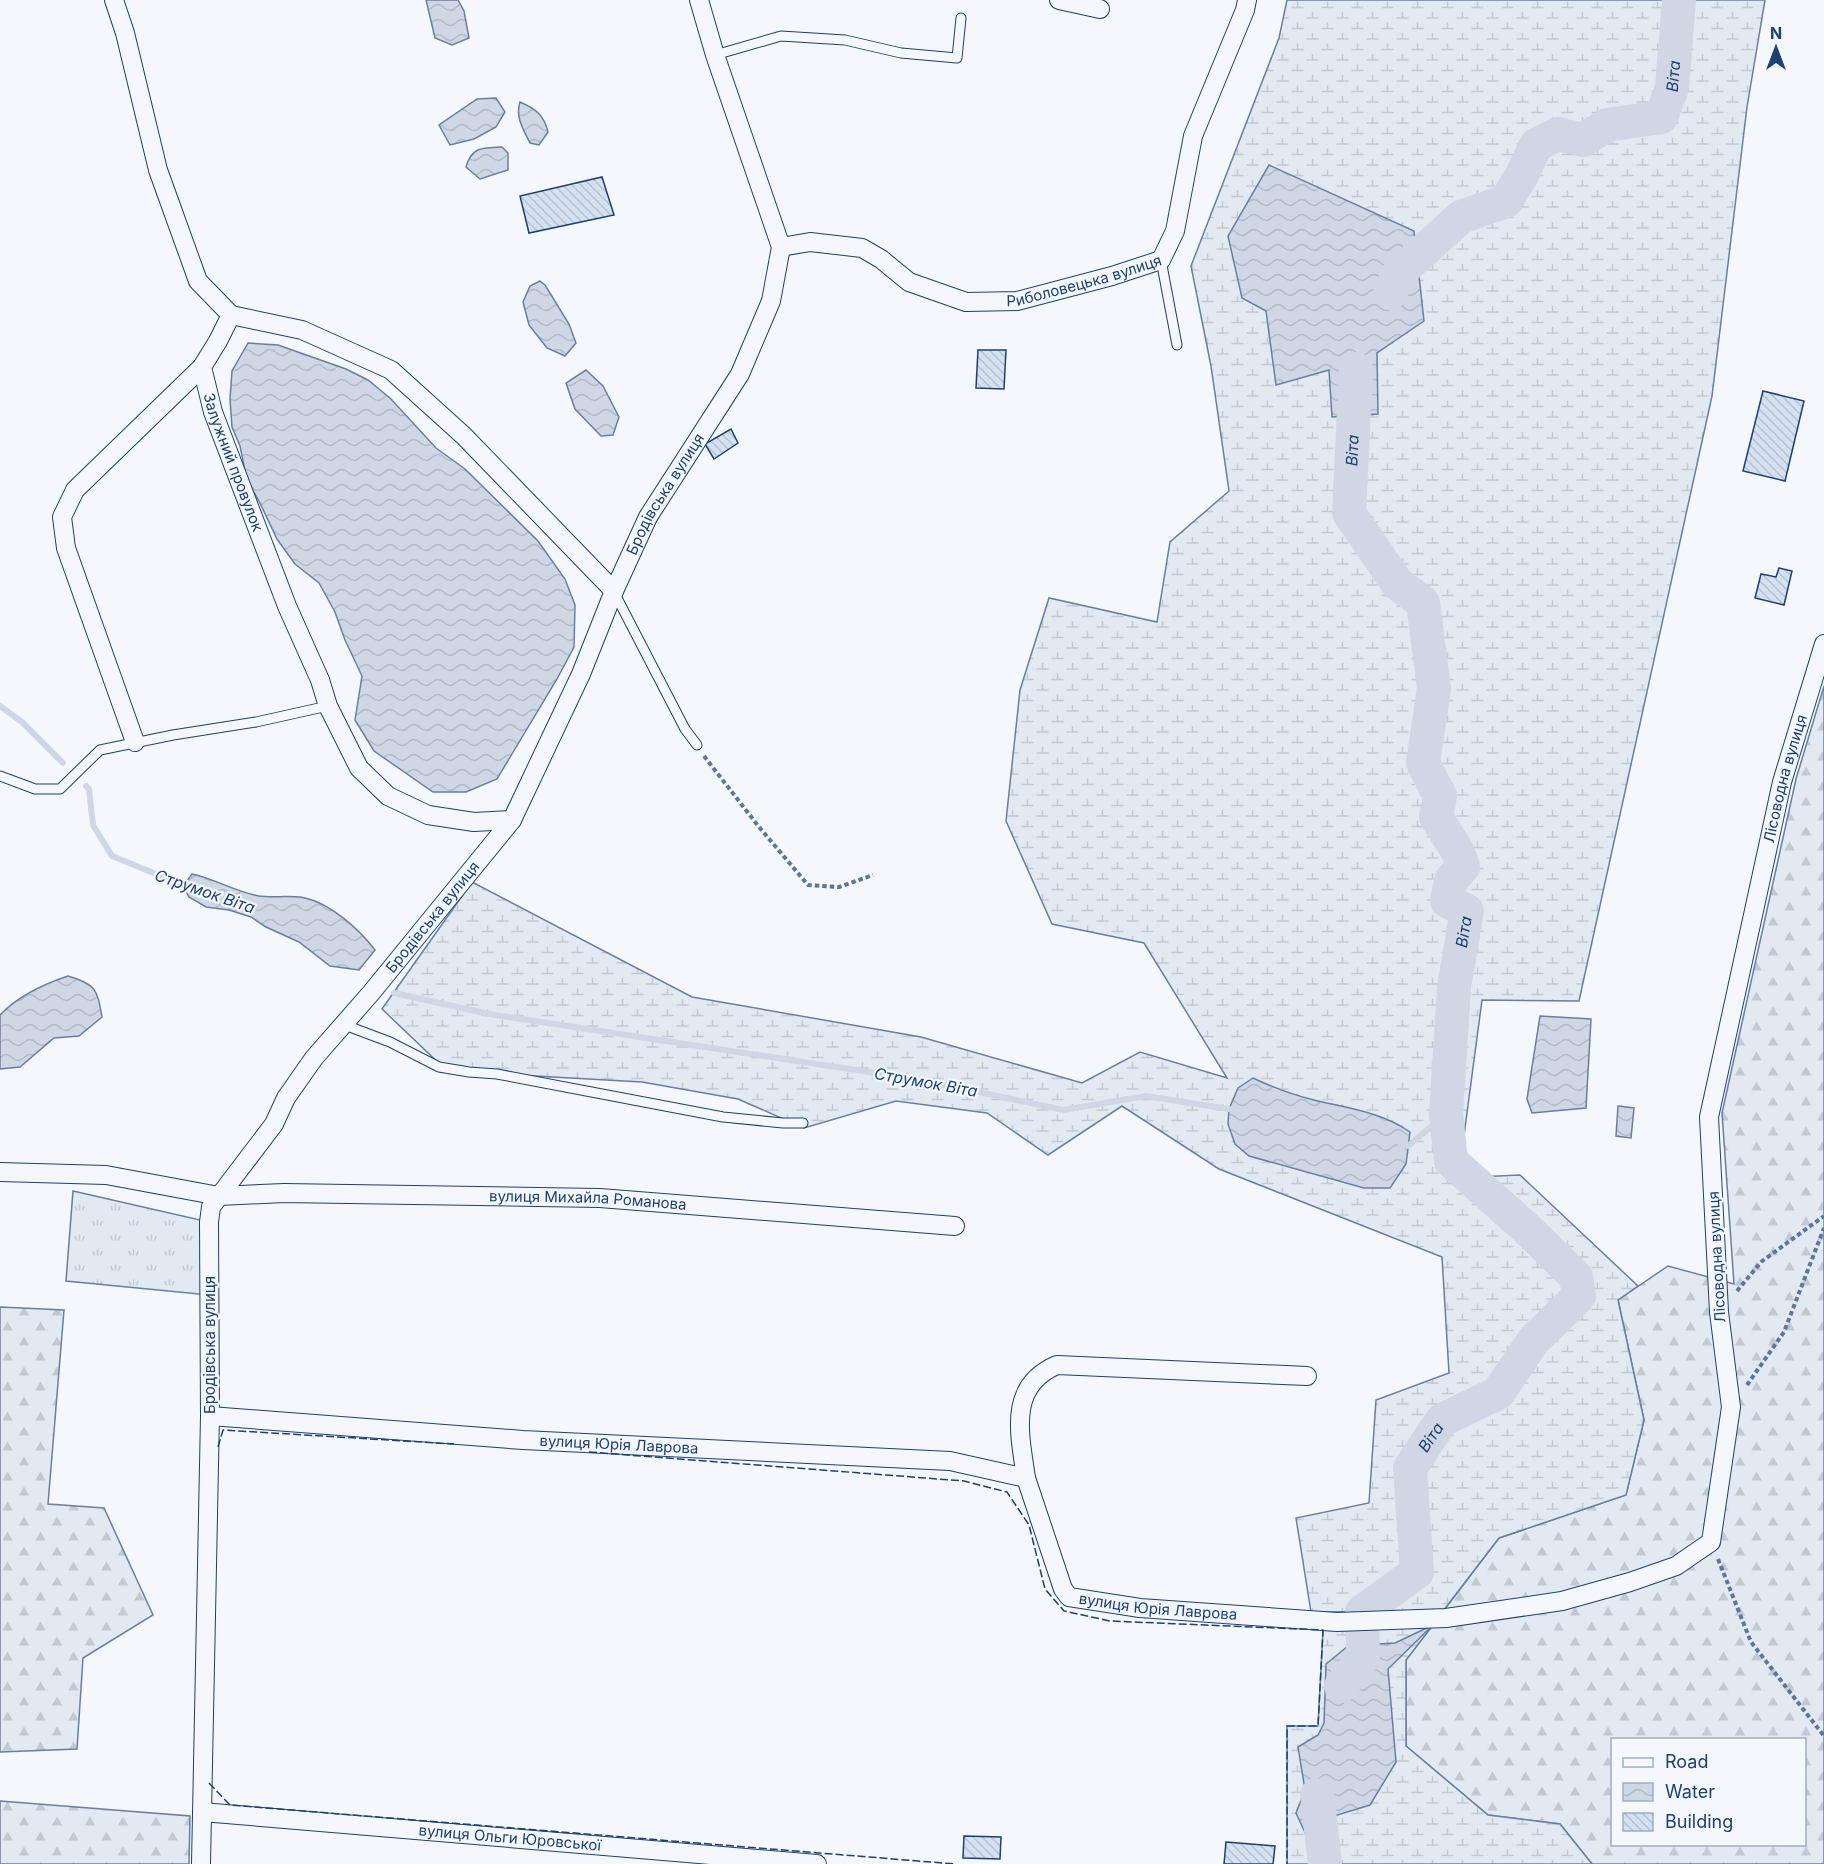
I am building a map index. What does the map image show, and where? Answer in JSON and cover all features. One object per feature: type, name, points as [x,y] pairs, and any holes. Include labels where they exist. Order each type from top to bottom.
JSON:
[{"type":"street","points":[[114,0],[125,33],[158,170],[198,281],[231,315],[302,330],[392,370],[464,436],[614,591]]},
{"type":"street","name":"Бродівська вулиця","points":[[201,1864],[210,1416],[209,1222],[211,1207],[258,1147],[286,1098],[314,1058],[371,993],[512,820],[581,674],[614,591],[648,517],[740,374],[771,301],[781,246],[699,0]]},
{"type":"street","points":[[1059,0],[1100,9]]},
{"type":"street","name":"Риболовецька вулиця","points":[[781,246],[810,242],[862,248],[881,258],[909,282],[966,302],[1017,301],[1112,276],[1161,260],[1175,231],[1193,136],[1245,10],[1247,0]]},
{"type":"street","points":[[135,742],[66,548],[62,517],[75,490],[202,367],[231,315]]},
{"type":"street","name":"Залужний провулок","points":[[202,367],[213,412],[287,606],[320,680],[328,706],[359,768],[388,796],[428,815],[474,822],[512,820]]},
{"type":"street","name":"Лісоводна вулиця","points":[[1711,1542],[1731,1407],[1719,1312],[1709,1117],[1782,782],[1824,644]]},
{"type":"street","name":"вулиця Михайла Романова","points":[[0,1172],[106,1175],[219,1196],[284,1193],[600,1198],[955,1226]]},
{"type":"street","name":"вулиця Юрія Лаврова","points":[[1307,1376],[1057,1365],[1043,1371],[1033,1379],[1021,1406],[1021,1443],[1026,1479],[1063,1589],[1069,1597],[1140,1608],[1337,1622],[1446,1618],[1562,1601],[1630,1582],[1676,1566],[1711,1542]]},
{"type":"street","name":"вулиця Юрія Лаврова","points":[[210,1416],[523,1440],[950,1461],[1026,1479]]},
{"type":"street","name":"вулиця Ольги Юровської","points":[[202,1812],[817,1864]]},
{"type":"lane","points":[[716,55],[781,36],[845,40],[901,53],[957,58],[961,18]]},
{"type":"lane","points":[[1161,260],[1176,345]]},
{"type":"lane","points":[[614,591],[696,745]]},
{"type":"lane","points":[[0,776],[35,789],[60,789],[100,750],[256,722],[328,706]]},
{"type":"lane","points":[[342,1024],[390,1042],[439,1067],[497,1074],[723,1117],[783,1123],[803,1122]]},
{"type":"path","points":[[696,745],[759,827],[808,885],[838,887],[873,875]]},
{"type":"path","points":[[1719,1312],[1761,1263],[1824,1216]]},
{"type":"path","points":[[1731,1407],[1784,1332],[1824,1228]]},
{"type":"path","points":[[1711,1542],[1751,1642],[1824,1736]]},
{"type":"green space","points":[[1287,0],[1765,0],[1747,107],[1712,396],[1579,1001],[1482,1000],[1461,1158],[1476,1177],[1520,1175],[1638,1286],[1618,1300],[1644,1420],[1626,1495],[1499,1538],[1443,1611],[1311,1612],[1296,1518],[1369,1503],[1376,1400],[1449,1373],[1442,1257],[1219,1169],[1122,1106],[1048,1155],[987,1113],[896,1101],[804,1128],[738,1099],[642,1082],[447,1071],[382,1009],[472,882],[692,997],[921,1037],[1082,1083],[1140,1052],[1227,1078],[1144,943],[1052,924],[1006,821],[1020,690],[1049,598],[1157,622],[1170,542],[1229,491],[1211,366],[1191,266],[1279,38]]},
{"type":"green space","points":[[1824,686],[1824,1864],[1592,1864],[1560,1824],[1488,1815],[1406,1746],[1406,1660],[1499,1538],[1626,1495],[1644,1420],[1618,1300],[1668,1266],[1734,1284],[1722,1113],[1796,779]]},
{"type":"green space","points":[[73,1191],[209,1222],[209,1295],[66,1281]]},
{"type":"green space","points":[[0,1307],[64,1310],[48,1504],[104,1508],[153,1615],[83,1658],[77,1749],[0,1752]]},
{"type":"green space","points":[[1433,1625],[1406,1660],[1406,1746],[1488,1815],[1560,1824],[1592,1864],[1287,1864],[1287,1726],[1318,1726],[1323,1630]]},
{"type":"green space","points":[[0,1801],[190,1816],[189,1864],[0,1864]]},
{"type":"water","points":[[426,0],[458,0],[464,11],[469,38],[452,45],[435,38]]},
{"type":"water","points":[[496,98],[505,112],[496,127],[474,139],[450,145],[439,125],[477,99]]},
{"type":"water","points":[[520,102],[535,110],[544,121],[548,132],[539,145],[530,143],[522,128],[518,112]]},
{"type":"water","points":[[502,147],[508,153],[508,170],[480,179],[466,167],[471,155],[475,152],[484,148]]},
{"type":"water","points":[[1269,165],[1414,231],[1424,321],[1377,353],[1378,414],[1332,417],[1329,370],[1276,385],[1266,311],[1242,298],[1228,236]]},
{"type":"water","points":[[540,281],[545,285],[569,324],[576,343],[565,356],[547,348],[529,325],[523,302],[530,286]]},
{"type":"water","points":[[248,343],[278,345],[346,369],[368,380],[391,399],[436,448],[465,469],[538,541],[565,579],[575,605],[574,647],[497,779],[466,792],[433,792],[374,751],[355,720],[362,676],[335,612],[319,583],[295,564],[277,539],[247,480],[240,446],[232,427],[230,399],[232,371]]},
{"type":"water","points":[[586,370],[603,386],[619,417],[613,435],[601,436],[575,409],[566,383]]},
{"type":"water","points":[[192,874],[259,896],[299,897],[315,901],[344,918],[375,950],[359,970],[330,966],[299,942],[266,927],[251,917],[229,910],[206,907],[189,897],[183,886]]},
{"type":"water","points":[[68,976],[94,989],[102,1017],[79,1036],[54,1038],[20,1067],[0,1069],[0,1015],[32,991]]},
{"type":"water","points":[[1540,1016],[1591,1019],[1586,1108],[1532,1113],[1527,1099]]},
{"type":"water","points":[[1253,1078],[1298,1096],[1376,1115],[1410,1132],[1406,1164],[1390,1188],[1364,1188],[1249,1156],[1235,1144],[1228,1124],[1229,1109],[1238,1088]]},
{"type":"water","points":[[1618,1106],[1634,1108],[1631,1138],[1616,1136]]},
{"type":"water","points":[[1433,1625],[1388,1669],[1396,1762],[1370,1805],[1324,1819],[1321,1864],[1310,1864],[1315,1854],[1296,1813],[1305,1790],[1298,1747],[1318,1735],[1324,1723],[1326,1664],[1348,1646],[1395,1643]]},
{"type":"building","points":[[602,177],[614,215],[529,233],[520,196]]},
{"type":"building","points":[[978,350],[1006,350],[1004,389],[976,388]]},
{"type":"building","points":[[1763,391],[1804,401],[1785,481],[1743,471]]},
{"type":"building","points":[[731,429],[738,443],[714,459],[705,444]]},
{"type":"building","points":[[1779,568],[1792,571],[1784,605],[1755,598],[1761,574],[1776,577]]},
{"type":"building","points":[[964,1836],[1001,1837],[1000,1859],[963,1858]]},
{"type":"building","points":[[1226,1842],[1275,1846],[1273,1864],[1224,1864]]},
{"type":"waterway","name":"Віта","points":[[1390,293],[1399,273],[1461,217],[1506,201],[1522,175],[1536,145],[1558,134],[1583,140],[1607,125],[1661,117],[1672,88],[1679,0]]},
{"type":"waterway","name":"Віта","points":[[1341,1686],[1363,1658],[1362,1612],[1417,1572],[1410,1468],[1442,1420],[1498,1393],[1534,1340],[1579,1296],[1576,1277],[1526,1228],[1451,1161],[1446,1114],[1454,987],[1467,911],[1447,901],[1451,880],[1463,867],[1458,852],[1436,817],[1440,796],[1423,763],[1434,688],[1423,603],[1397,583],[1349,513],[1356,369]]},
{"type":"waterway","name":"Струмок Віта","points":[[0,706],[22,722],[63,763]]},
{"type":"waterway","name":"Струмок Віта","points":[[86,786],[89,789],[93,825],[112,856],[190,888]]},
{"type":"waterway","name":"Струмок Віта","points":[[394,993],[489,1014],[922,1080],[1063,1110],[1146,1096],[1235,1110]]},
{"type":"waterway","name":"Струмок Віта","points":[[1401,1144],[1408,1146],[1446,1114]]},
{"type":"waterway","name":"Віта","points":[[1317,1795],[1325,1864]]},
{"type":"fence","points":[[218,1447],[223,1430],[454,1444]]},
{"type":"fence","points":[[589,1452],[964,1481],[1007,1492],[1029,1525],[1045,1589],[1064,1611],[1110,1621],[1323,1630],[1318,1726],[1287,1726],[1287,1864]]},
{"type":"fence","points":[[209,1783],[230,1805],[955,1864]]}]
